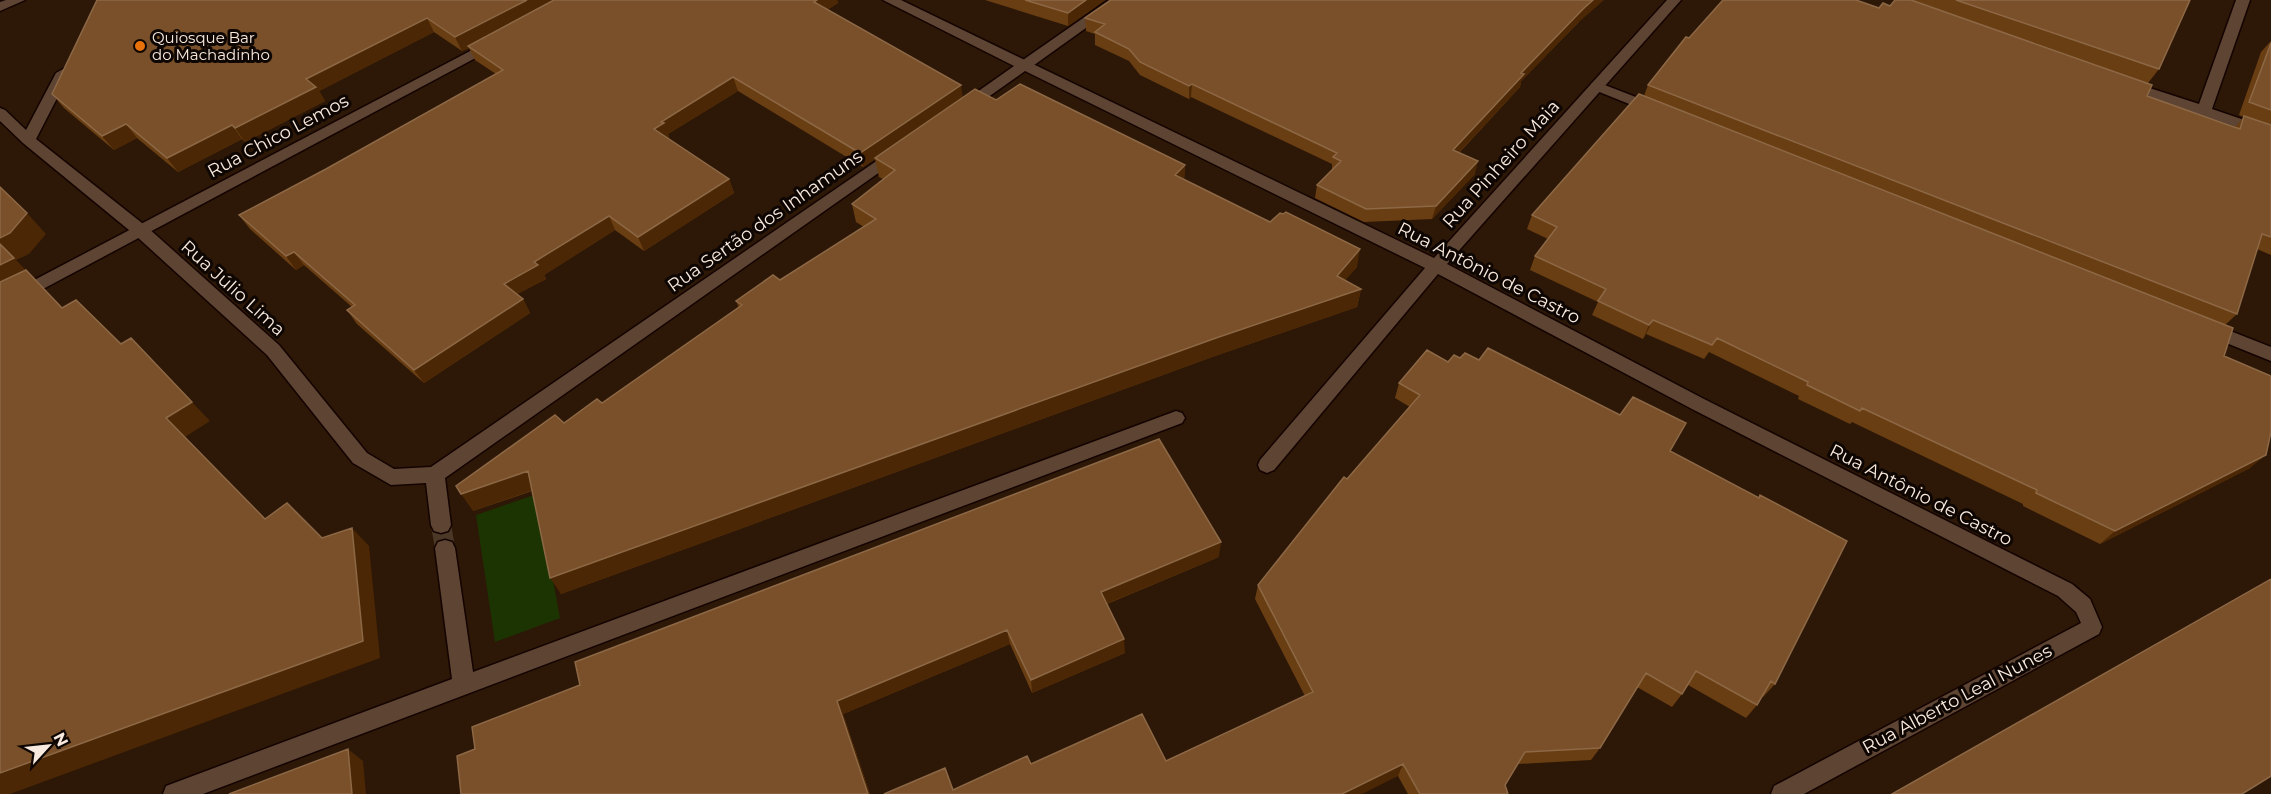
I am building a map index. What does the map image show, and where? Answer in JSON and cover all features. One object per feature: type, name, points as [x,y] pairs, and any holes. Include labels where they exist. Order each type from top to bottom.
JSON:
[{"type":"street","points":[[0,7],[18,0]]},
{"type":"street","name":"Rua Antônio de Castro","points":[[890,0],[1436,266],[1698,404],[2066,590]]},
{"type":"street","points":[[947,119],[1118,0]]},
{"type":"street","name":"Rua Pinheiro Maia","points":[[1267,465],[1436,266],[1674,0]]},
{"type":"street","points":[[2203,112],[2243,0]]},
{"type":"street","name":"Rua Chico Lemos","points":[[0,306],[511,34]]},
{"type":"street","points":[[28,140],[69,60]]},
{"type":"street","points":[[2113,80],[2271,134]]},
{"type":"street","points":[[1597,86],[1664,113]]},
{"type":"street","name":"Rua Júlio Lima","points":[[0,113],[28,140],[141,231],[273,350],[360,458],[391,477],[435,475]]},
{"type":"street","name":"Rua Sertão dos Inhamuns","points":[[435,475],[908,146]]},
{"type":"street","points":[[2194,323],[2271,354]]},
{"type":"street","points":[[174,794],[1176,418]]},
{"type":"street","points":[[435,475],[441,525]]},
{"type":"street","points":[[445,548],[464,686]]},
{"type":"street","name":"Rua Alberto Leal Nunes","points":[[1782,794],[2092,627],[2087,609],[2082,602],[2066,590]]},
{"type":"green space","points":[[537,494],[560,618],[495,642],[476,515]]},
{"type":"building","points":[[97,0],[527,0],[455,37],[427,18],[306,79],[316,87],[235,128],[232,125],[167,158],[126,124],[102,136],[52,94]]},
{"type":"building","points":[[554,0],[817,0],[814,2],[961,85],[860,153],[733,77],[661,122],[664,123],[654,129],[729,179],[638,237],[609,216],[534,262],[538,265],[504,284],[523,299],[414,370],[347,310],[355,305],[294,252],[286,256],[239,215],[503,70],[468,46]]},
{"type":"building","points":[[1025,0],[1086,0],[1068,13]]},
{"type":"building","points":[[1111,0],[1593,0],[1521,73],[1524,74],[1453,150],[1478,161],[1436,206],[1366,209],[1317,185],[1341,161],[1333,157],[1337,153],[1192,84],[1189,86],[1140,62],[1129,49],[1095,32],[1105,24],[1085,18]]},
{"type":"building","points":[[1723,0],[1856,0],[1879,8],[1883,3],[1890,6],[1895,0],[1911,0],[2152,85],[2147,96],[2240,129],[2244,116],[2271,125],[2271,237],[2262,234],[2237,314],[1648,85],[1686,37],[1689,38]]},
{"type":"building","points":[[1956,0],[2190,0],[2159,69]]},
{"type":"building","points":[[2271,43],[2271,110],[2249,102]]},
{"type":"building","points":[[1020,84],[1185,165],[1175,175],[1270,222],[1280,213],[1286,212],[1360,249],[1337,276],[1361,289],[1216,338],[550,578],[528,471],[461,494],[456,486],[555,415],[564,423],[597,399],[602,403],[742,305],[736,301],[773,275],[780,280],[876,219],[852,204],[895,170],[875,158],[975,89],[996,100]]},
{"type":"building","points":[[1639,94],[2233,328],[2224,356],[2271,376],[2271,432],[2266,455],[2115,531],[2036,493],[2037,490],[1862,408],[1860,411],[1807,385],[1808,382],[1717,338],[1712,345],[1653,320],[1649,325],[1598,301],[1606,289],[1535,256],[1557,227],[1532,215]]},
{"type":"building","points":[[0,187],[27,213],[10,233],[0,238]]},
{"type":"building","points":[[0,244],[14,258],[0,265]]},
{"type":"building","points":[[26,270],[62,308],[76,300],[121,344],[131,338],[192,402],[166,418],[265,519],[287,503],[322,538],[352,528],[363,641],[0,773],[0,282]]},
{"type":"building","points":[[1488,348],[1620,415],[1633,397],[1686,423],[1670,451],[1847,541],[1775,684],[1771,681],[1757,705],[1696,671],[1682,694],[1646,673],[1600,748],[1525,752],[1505,785],[1508,794],[1420,794],[1403,764],[1342,794],[884,794],[945,768],[953,790],[1027,756],[1031,764],[1142,714],[1166,761],[1313,692],[1258,585],[1344,477],[1347,479],[1420,395],[1399,383],[1427,350],[1448,362],[1454,355],[1460,358],[1465,353],[1479,360]]},
{"type":"building","points":[[1159,439],[1221,542],[1101,592],[1124,639],[1031,680],[1007,630],[837,701],[868,794],[461,794],[457,756],[475,749],[472,727],[580,685],[575,662]]},
{"type":"building","points":[[2271,579],[2271,776],[2242,794],[1892,794]]},
{"type":"building","points":[[348,749],[352,794],[229,794]]},
{"type":"tunnel","points":[[441,525],[445,548]]},
{"type":"place","name":"Quiosque Bar do Machadinho","points":[[140,46]]}]
